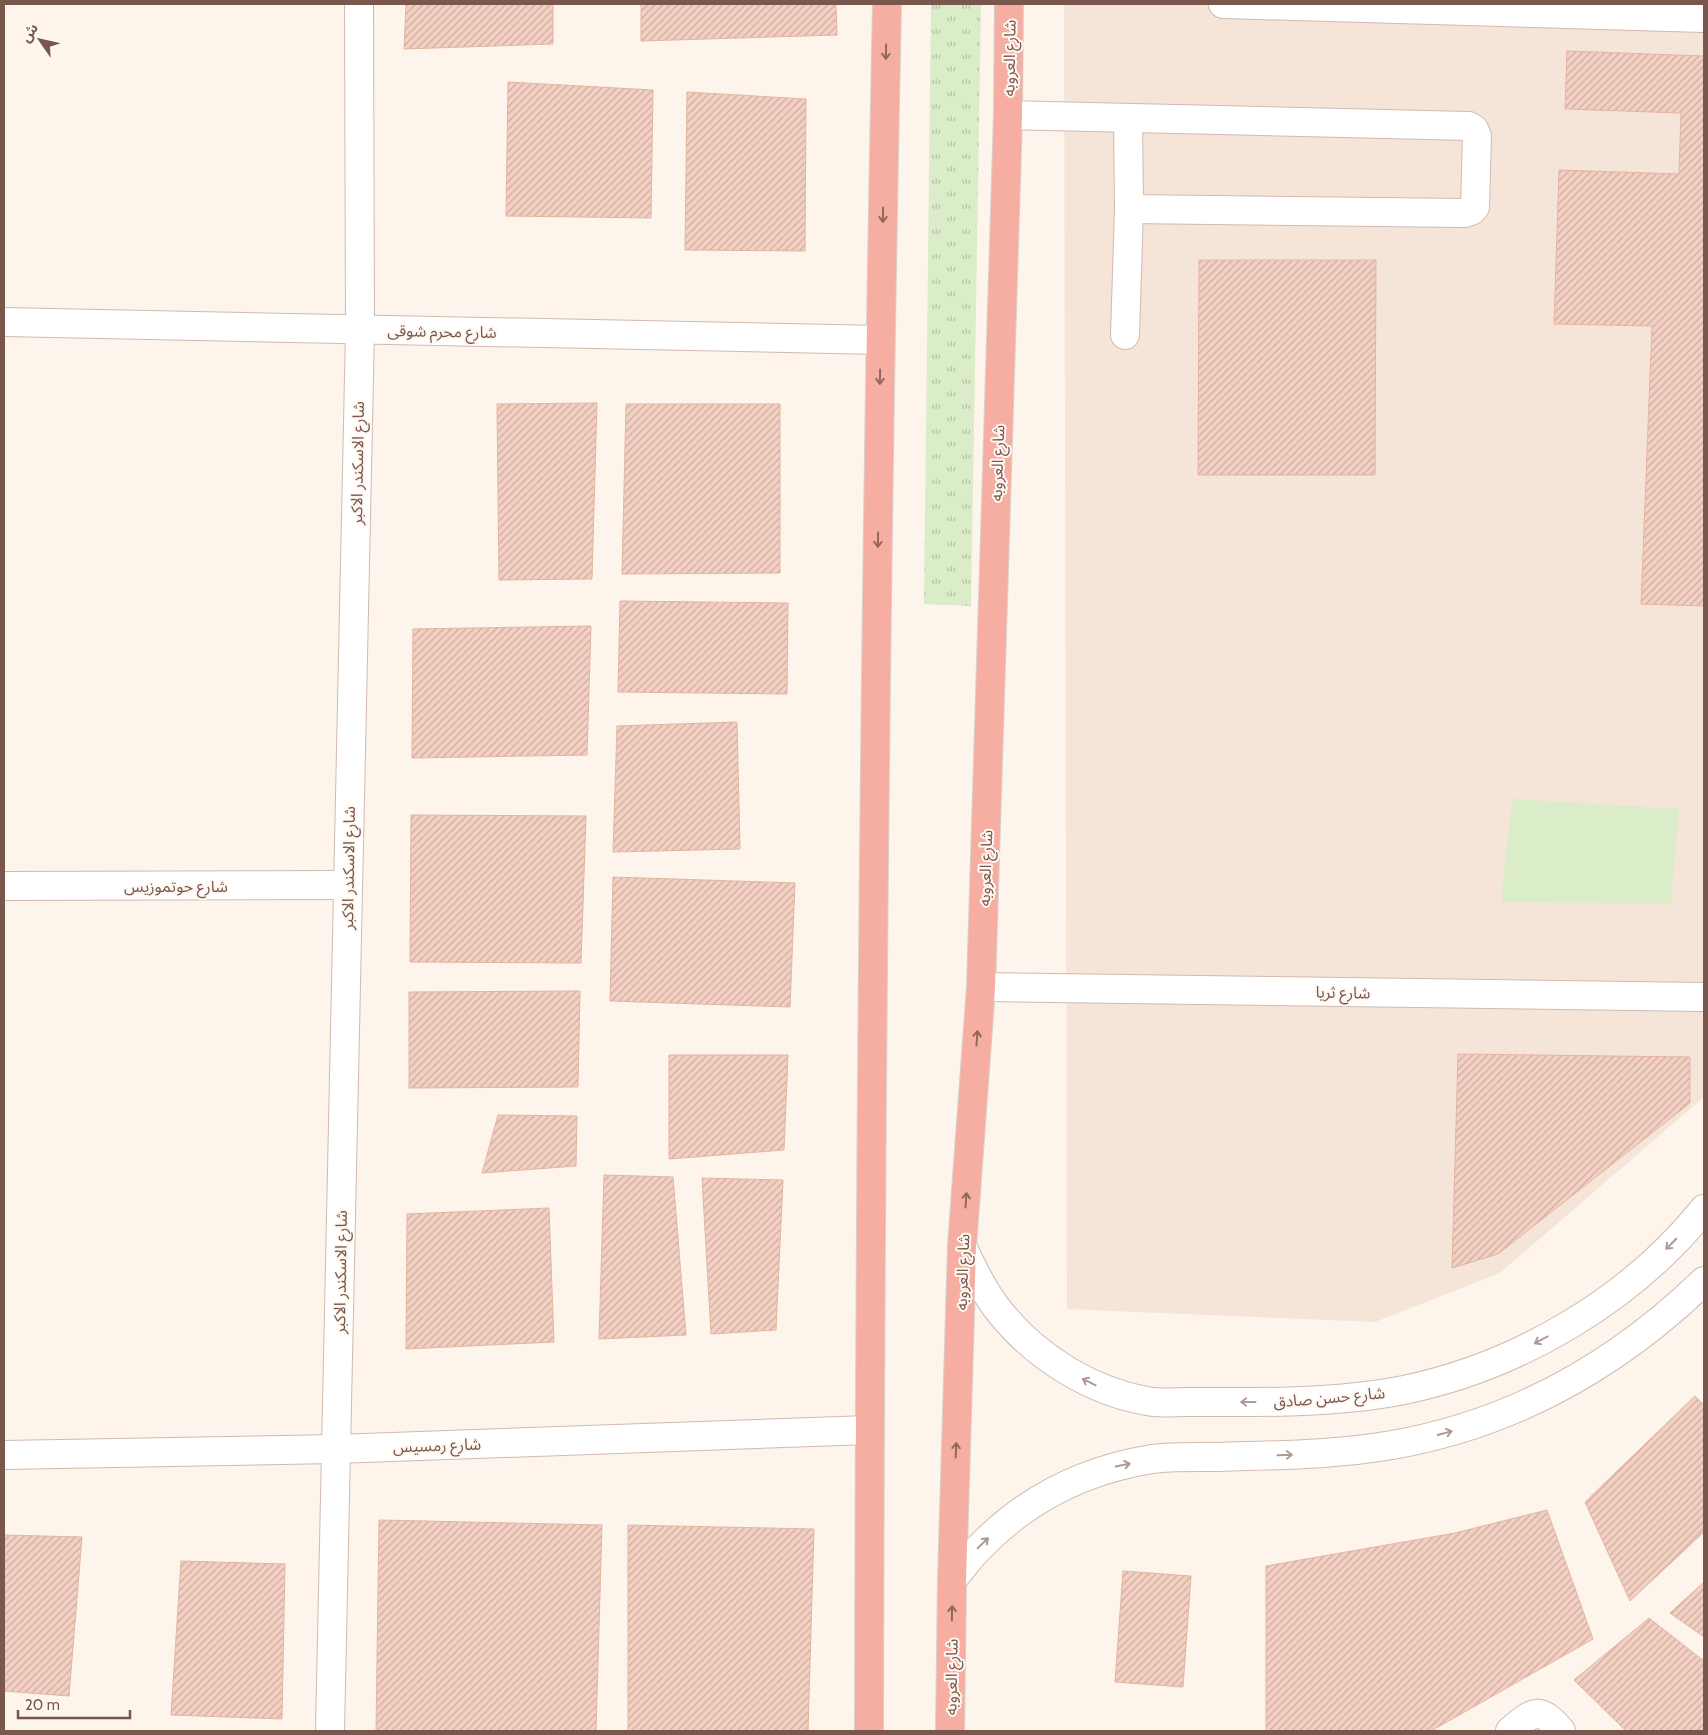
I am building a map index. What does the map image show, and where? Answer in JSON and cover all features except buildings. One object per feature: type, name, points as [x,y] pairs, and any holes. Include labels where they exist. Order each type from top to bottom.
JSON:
[{"type":"highway","points":[[869,1731],[869,1430],[880,340],[887,4]]},
{"type":"highway","name":"شارع العروبه","points":[[950,1731],[952,1580],[962,1246],[981,987],[1010,4]]},
{"type":"street","name":"شارع الاسكندر الاكبر","points":[[330,1731],[360,330],[359,4]]},
{"type":"street","points":[[1223,4],[1520,8],[1704,18]]},
{"type":"street","points":[[1008,115],[1469,126],[1474,129],[1477,136],[1475,207],[1471,212],[1129,209]]},
{"type":"street","points":[[1126,335],[1129,209],[1128,118]]},
{"type":"street","name":"شارع محرم شوقى","points":[[4,322],[880,340]]},
{"type":"street","name":"شارع حوتموزيس","points":[[4,886],[348,885]]},
{"type":"street","name":"شارع ثريا","points":[[981,987],[1704,996]]},
{"type":"street","name":"شارع حسن صادق","points":[[962,1246],[978,1278],[992,1300],[1020,1334],[1047,1357],[1071,1373],[1098,1386],[1125,1396],[1154,1402],[1290,1402],[1351,1398],[1404,1390],[1449,1378],[1514,1354],[1555,1333],[1606,1300],[1649,1266],[1682,1234],[1704,1209]]},
{"type":"street","points":[[952,1580],[977,1549],[1001,1526],[1040,1498],[1076,1480],[1114,1466],[1154,1459],[1315,1454],[1367,1449],[1393,1445],[1470,1426],[1519,1407],[1566,1384],[1611,1358],[1654,1327],[1704,1281]]},
{"type":"street","name":"شارع رمسيس","points":[[4,1455],[336,1449],[869,1430]]},
{"type":"street","points":[[1510,1731],[1530,1715],[1539,1714],[1548,1717],[1561,1731]]},
{"type":"shaded area","points":[[1064,4],[1704,4],[1704,1097],[1500,1273],[1375,1322],[1067,1309]]},
{"type":"green space","points":[[931,4],[981,4],[971,606],[924,604]]},
{"type":"green space","points":[[1512,799],[1679,809],[1671,904],[1501,902]]}]
